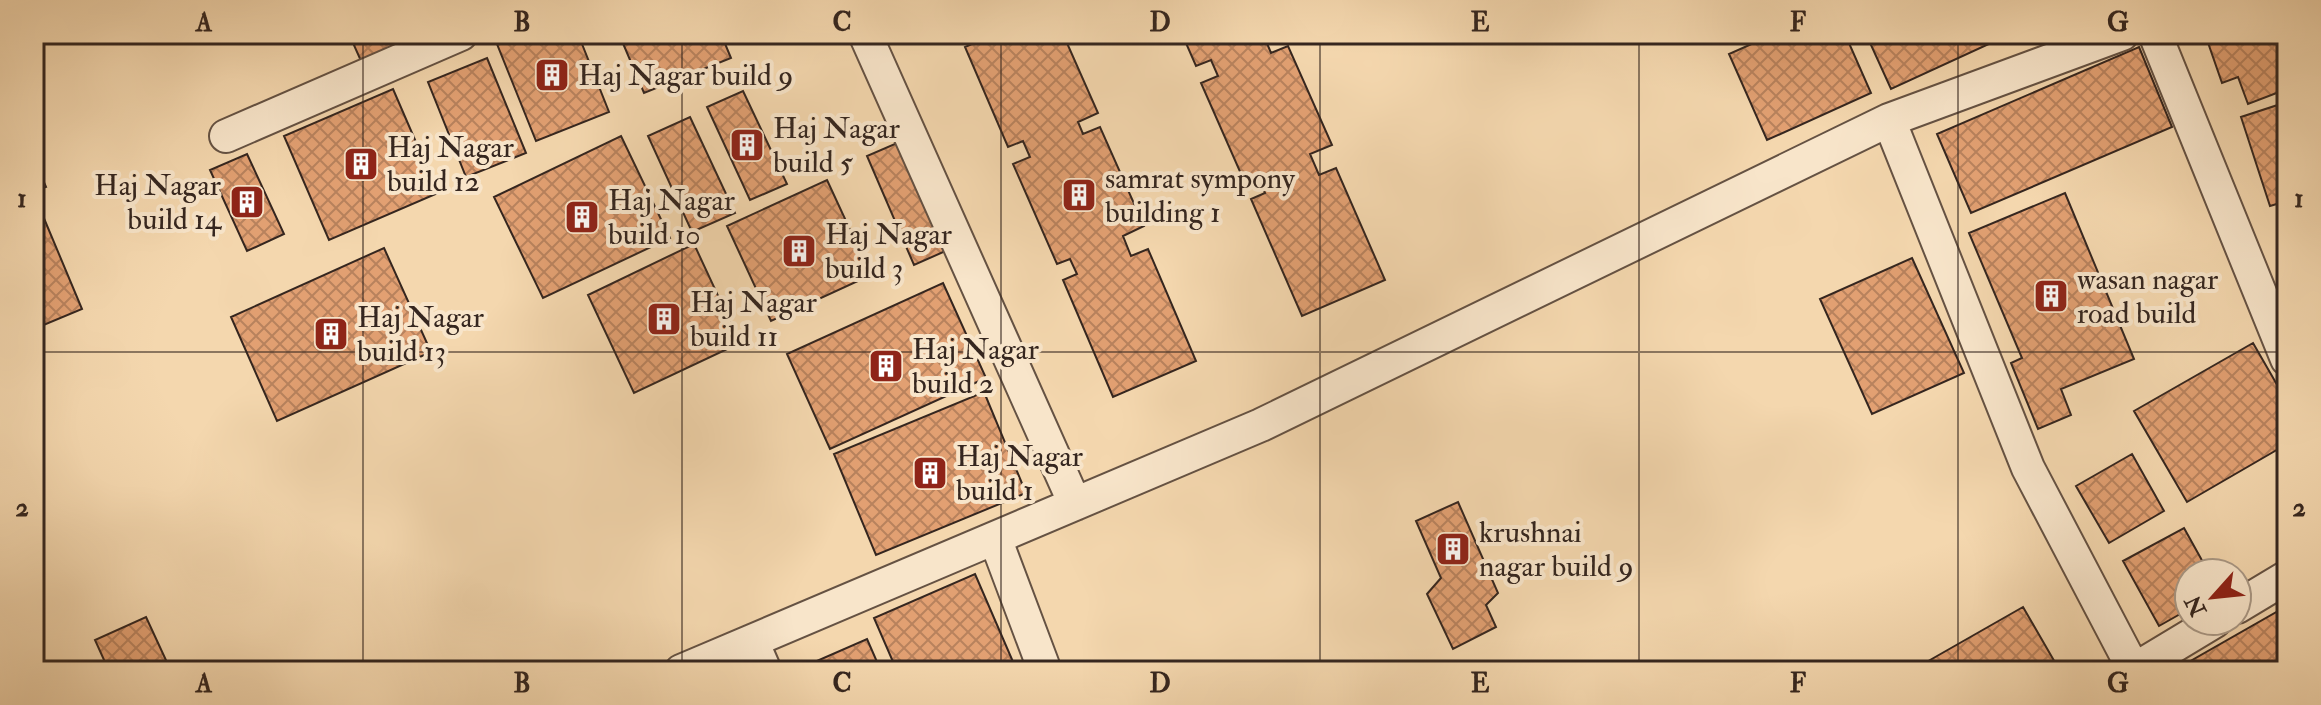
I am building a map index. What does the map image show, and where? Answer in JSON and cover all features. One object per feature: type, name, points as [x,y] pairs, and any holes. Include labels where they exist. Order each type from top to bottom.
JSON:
[{"type":"street","points":[[226,136],[461,34]]},
{"type":"street","points":[[865,34],[1075,504]]},
{"type":"street","points":[[681,671],[1261,425],[1889,120],[2122,34]]},
{"type":"street","points":[[2155,34],[2287,359]]},
{"type":"street","points":[[1889,120],[2028,468],[2133,671],[2189,637]]},
{"type":"street","points":[[995,538],[1045,671]]},
{"type":"street","points":[[2253,597],[2287,577]]},
{"type":"street","points":[[752,641],[765,671]]},
{"type":"building","points":[[349,34],[420,34],[361,61]]},
{"type":"building","name":"Haj Nagar build 9","points":[[508,34],[578,34],[609,112],[536,141],[495,39]]},
{"type":"building","points":[[619,34],[721,34],[731,58],[644,93]]},
{"type":"building","name":"samrat sympony building 1","points":[[976,34],[1063,34],[1098,113],[1078,122],[1083,134],[1100,127],[1144,226],[1123,236],[1131,256],[1148,249],[1196,361],[1113,397],[1063,280],[1077,274],[1070,259],[1057,264],[1013,164],[1030,157],[1023,141],[1008,147],[965,47],[979,41]]},
{"type":"building","points":[[1182,34],[1282,34],[1266,41],[1271,53],[1288,46],[1332,145],[1310,154],[1319,175],[1336,168],[1385,280],[1302,316],[1251,199],[1265,193],[1258,178],[1245,183],[1201,83],[1218,76],[1211,60],[1196,66]]},
{"type":"building","points":[[1774,34],[1845,34],[1871,93],[1767,140],[1729,54]]},
{"type":"building","points":[[1866,34],[1987,34],[1991,43],[1891,89]]},
{"type":"building","points":[[2205,34],[2287,34],[2287,89],[2248,104],[2238,77],[2222,83]]},
{"type":"building","name":"wasan nagar road build","points":[[2139,47],[2172,127],[1971,213],[1937,134]]},
{"type":"building","points":[[487,58],[526,153],[466,177],[428,82]]},
{"type":"building","name":"Haj Nagar build 12","points":[[393,89],[438,193],[329,240],[284,136]]},
{"type":"building","name":"Haj Nagar build 5","points":[[743,91],[787,184],[750,200],[707,107]]},
{"type":"building","name":"wasan nagar road build","points":[[2287,102],[2287,201],[2270,206],[2241,117]]},
{"type":"building","points":[[690,117],[735,213],[692,232],[648,136]]},
{"type":"building","name":"Haj Nagar build 10","points":[[621,136],[670,238],[543,298],[494,197]]},
{"type":"building","points":[[904,140],[950,249],[914,265],[867,156]]},
{"type":"building","name":"Haj Nagar build 14","points":[[247,154],[284,234],[247,251],[210,170]]},
{"type":"building","points":[[34,159],[46,187],[34,191]]},
{"type":"building","name":"Haj Nagar build 3","points":[[827,180],[871,275],[771,321],[727,226]]},
{"type":"building","name":"wasan nagar road build","points":[[2065,193],[2134,359],[2061,389],[2071,415],[2038,429],[2011,363],[2022,358],[1969,233]]},
{"type":"building","points":[[43,216],[82,309],[34,329],[34,220]]},
{"type":"building","name":"Haj Nagar build 11","points":[[694,244],[740,343],[634,393],[588,295]]},
{"type":"building","name":"Haj Nagar build 13","points":[[384,248],[431,352],[277,421],[231,317]]},
{"type":"building","points":[[1912,258],[1964,373],[1872,414],[1820,299]]},
{"type":"building","name":"Haj Nagar build 2","points":[[943,283],[986,378],[830,449],[787,354]]},
{"type":"building","name":"wasan nagar road build","points":[[2253,343],[2287,402],[2287,444],[2187,502],[2134,411]]},
{"type":"building","name":"Haj Nagar build 1","points":[[984,392],[1026,493],[876,555],[834,454]]},
{"type":"building","points":[[2132,454],[2164,511],[2109,543],[2076,486]]},
{"type":"building","name":"krushnai nagar build 9","points":[[1458,502],[1498,593],[1486,605],[1496,627],[1453,649],[1427,594],[1441,578],[1416,521]]},
{"type":"building","points":[[2184,528],[2200,557],[2173,557],[2173,618],[2159,626],[2123,561]]},
{"type":"building","points":[[975,574],[1017,671],[897,671],[874,618]]},
{"type":"building","points":[[2287,606],[2287,671],[2173,671],[2233,637],[2253,637],[2253,625]]},
{"type":"building","points":[[2023,607],[2060,671],[1927,671],[1923,664]]},
{"type":"building","points":[[146,617],[171,671],[109,671],[95,640]]},
{"type":"building","points":[[867,639],[881,671],[794,671]]},
{"type":"place","name":"Haj Nagar build 9","points":[[552,75]]},
{"type":"place","name":"Haj Nagar build 5","points":[[747,145]]},
{"type":"place","name":"Haj Nagar build 12","points":[[361,164]]},
{"type":"place","name":"samrat sympony building 1","points":[[1079,195]]},
{"type":"place","name":"Haj Nagar build 14","points":[[247,202]]},
{"type":"place","name":"Haj Nagar build 10","points":[[582,217]]},
{"type":"place","name":"Haj Nagar build 3","points":[[799,251]]},
{"type":"place","name":"wasan nagar road build","points":[[2051,296]]},
{"type":"place","name":"Haj Nagar build 11","points":[[664,319]]},
{"type":"place","name":"Haj Nagar build 13","points":[[331,334]]},
{"type":"place","name":"Haj Nagar build 2","points":[[886,366]]},
{"type":"place","name":"Haj Nagar build 1","points":[[930,473]]},
{"type":"place","name":"krushnai nagar build 9","points":[[1453,549]]}]
